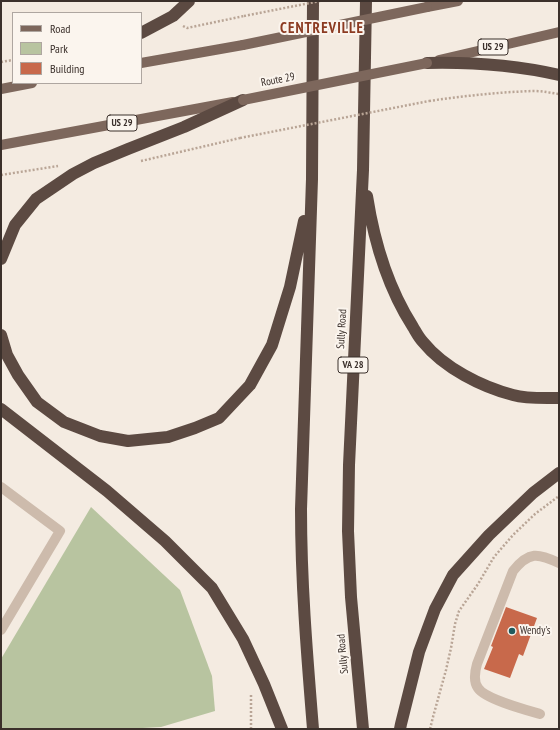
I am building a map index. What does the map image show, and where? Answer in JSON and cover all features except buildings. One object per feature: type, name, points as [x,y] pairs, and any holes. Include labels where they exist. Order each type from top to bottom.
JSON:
[{"type":"highway","points":[[142,32],[173,16],[189,1]]},
{"type":"highway","points":[[313,1],[312,179],[301,508],[303,600],[313,729]]},
{"type":"highway","name":"Sully Road","points":[[363,729],[350,597],[348,531],[349,457],[363,170],[366,1]]},
{"type":"highway","points":[[427,62],[490,64],[559,75]]},
{"type":"highway","points":[[1,259],[15,225],[36,199],[73,174],[94,163],[184,127],[243,100]]},
{"type":"highway","points":[[363,170],[370,216],[380,255],[392,287],[405,315],[422,342],[443,362],[469,378],[490,388],[515,396],[559,398]]},
{"type":"highway","points":[[1,335],[7,355],[18,375],[37,402],[64,422],[100,436],[128,441],[168,437],[219,418],[250,386],[272,345],[290,287],[312,179]]},
{"type":"highway","points":[[1,409],[108,491],[165,541],[212,588],[243,639],[264,684],[282,729]]},
{"type":"highway","points":[[400,729],[419,652],[435,609],[453,575],[489,535],[533,493],[559,473]]},
{"type":"main road","points":[[142,63],[458,1]]},
{"type":"main road","name":"Route 29","points":[[1,145],[243,100],[427,62],[559,32]]},
{"type":"main road","points":[[1,89],[27,84]]},
{"type":"lane","points":[[1,487],[60,531],[1,630]]},
{"type":"lane","points":[[540,714],[488,697],[477,687],[475,672],[513,570],[526,558],[534,555],[543,556],[559,563]]},
{"type":"path","points":[[173,16],[181,25],[187,28],[320,1]]},
{"type":"path","points":[[1,62],[12,60]]},
{"type":"path","points":[[240,138],[429,101],[512,92],[536,91],[559,94]]},
{"type":"path","points":[[430,729],[446,670],[459,611],[478,584],[494,557],[513,535],[535,514],[559,496]]},
{"type":"path","points":[[251,729],[251,689],[254,696]]},
{"type":"green space","points":[[91,507],[180,590],[212,676],[215,711],[161,727],[124,729],[1,729],[1,659]]},
{"type":"place","name":"Wendy's","points":[[512,631]]},
{"type":"district","name":"CENTREVILLE","points":[[322,29]]}]
